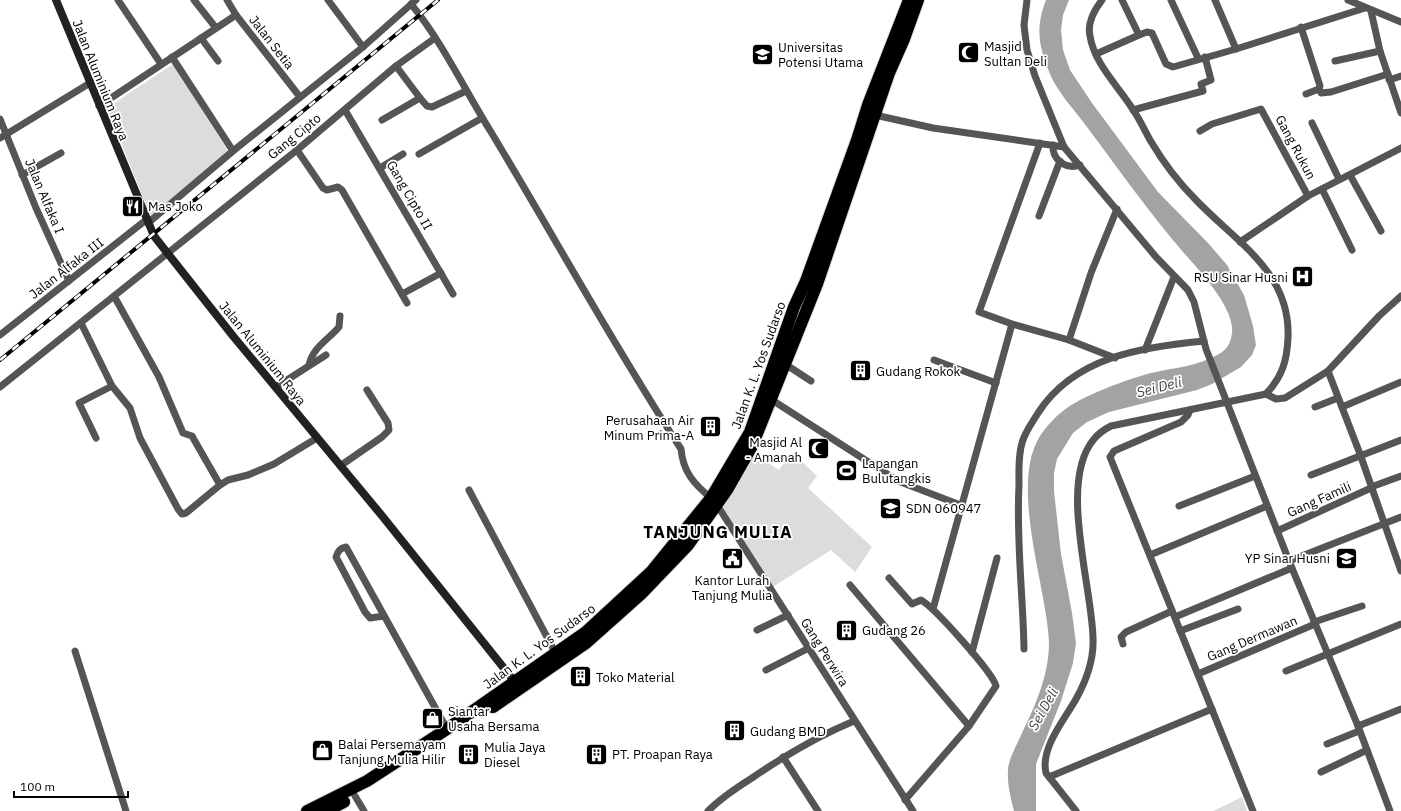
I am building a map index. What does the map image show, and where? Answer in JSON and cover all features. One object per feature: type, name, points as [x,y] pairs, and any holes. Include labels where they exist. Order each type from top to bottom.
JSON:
[{"type":"highway","name":"Jalan K. L. Yos Sudarso","points":[[306,811],[366,781],[586,643],[642,594],[688,545],[714,502],[752,446],[772,400],[817,284],[889,73],[904,39],[911,2]]},
{"type":"highway","name":"Jalan K. L. Yos Sudarso","points":[[326,811],[355,796],[518,686],[556,654],[597,623],[651,572],[714,502],[750,432],[794,307],[806,281],[855,147],[868,105],[911,2]]},
{"type":"main road","name":"Jalan Aluminium Raya","points":[[56,0],[154,236],[233,336],[518,686]]},
{"type":"street","points":[[118,0],[161,64]]},
{"type":"street","points":[[194,0],[216,28]]},
{"type":"street","name":"Jalan Setia","points":[[227,0],[236,15],[300,97]]},
{"type":"street","points":[[328,0],[363,47]]},
{"type":"street","points":[[1027,0],[1024,25],[1027,50],[1035,76],[1064,147],[1156,257],[1188,290],[1194,302],[1206,349],[1290,564],[1367,750],[1390,811]]},
{"type":"street","points":[[1076,811],[1049,777],[1045,767],[1051,741],[1061,721],[1076,699],[1093,652],[1093,637],[1085,579],[1077,493],[1080,472],[1087,450],[1094,439],[1111,426],[1266,394],[1280,378],[1286,364],[1289,332],[1286,308],[1274,280],[1263,264],[1196,200],[1172,172],[1096,54],[1089,34],[1091,19],[1102,0]]},
{"type":"street","points":[[1122,0],[1139,35]]},
{"type":"street","points":[[1133,110],[1203,91],[1201,84],[1211,80],[1202,58],[1171,0]]},
{"type":"street","points":[[1215,0],[1236,49]]},
{"type":"street","points":[[1348,0],[1368,10],[1401,22]]},
{"type":"street","name":"Jalan Alfaka III","points":[[0,335],[147,222],[363,47],[413,2]]},
{"type":"street","name":"Gang Perwira","points":[[413,2],[538,210],[592,307],[681,449],[682,463],[693,481],[714,502],[788,614],[854,721],[913,811]]},
{"type":"street","points":[[1096,54],[1147,32],[1152,33],[1166,64],[1170,67],[1236,49],[1301,27],[1368,10]]},
{"type":"street","points":[[1368,10],[1388,77],[1401,112]]},
{"type":"street","points":[[99,106],[236,15]]},
{"type":"street","points":[[1301,27],[1320,86],[1319,89],[1321,94],[1388,77],[1401,76]]},
{"type":"street","points":[[201,38],[218,61]]},
{"type":"street","name":"Gang Cipto","points":[[0,387],[296,150],[396,66],[435,38]]},
{"type":"street","points":[[1335,61],[1380,51]]},
{"type":"street","points":[[172,57],[233,151]]},
{"type":"street","points":[[396,66],[427,106],[432,107],[466,91]]},
{"type":"street","points":[[3,136],[90,83]]},
{"type":"street","points":[[1306,94],[1319,89]]},
{"type":"street","points":[[382,120],[420,98]]},
{"type":"street","name":"Gang Cipto II","points":[[345,110],[453,294]]},
{"type":"street","name":"Gang Rukun","points":[[1200,131],[1209,125],[1261,110],[1308,196]]},
{"type":"street","points":[[875,115],[933,128],[1064,147]]},
{"type":"street","points":[[419,154],[482,118]]},
{"type":"street","name":"Jalan Alfaka I","points":[[0,119],[3,136],[69,281]]},
{"type":"street","points":[[1312,123],[1339,179]]},
{"type":"street","points":[[1040,143],[979,312],[1012,324],[1069,340],[1115,358]]},
{"type":"street","points":[[1052,145],[1054,153],[1060,161],[1068,166],[1080,165]]},
{"type":"street","points":[[1240,242],[1308,196],[1401,148]]},
{"type":"street","points":[[296,150],[323,188],[327,190],[338,187],[342,190],[407,303]]},
{"type":"street","points":[[22,175],[61,153]]},
{"type":"street","points":[[380,168],[403,154]]},
{"type":"street","points":[[1039,216],[1060,161]]},
{"type":"street","points":[[1350,175],[1382,231]]},
{"type":"street","points":[[1322,189],[1352,250]]},
{"type":"street","points":[[1069,340],[1091,273],[1118,210]]},
{"type":"street","points":[[402,294],[441,273]]},
{"type":"street","points":[[1145,350],[1174,276]]},
{"type":"street","points":[[114,296],[159,377],[183,433],[192,436],[220,485]]},
{"type":"street","points":[[1266,394],[1276,399],[1285,398],[1328,371],[1379,316],[1401,296]]},
{"type":"street","points":[[309,365],[315,349],[330,338],[340,327],[340,316]]},
{"type":"street","points":[[81,323],[112,386],[130,408],[140,438],[181,513],[186,513],[228,480],[248,475],[274,464],[317,438]]},
{"type":"street","points":[[934,609],[1012,324]]},
{"type":"street","points":[[1024,649],[1023,597],[1018,554],[1017,507],[1022,443],[1025,434],[1043,405],[1060,386],[1075,374],[1094,364],[1145,350],[1204,341]]},
{"type":"street","points":[[276,387],[326,354]]},
{"type":"street","points":[[934,360],[996,383]]},
{"type":"street","points":[[785,364],[811,381]]},
{"type":"street","points":[[1328,371],[1360,454],[1383,524],[1400,567]]},
{"type":"street","points":[[1342,407],[1401,382]]},
{"type":"street","points":[[96,438],[79,403],[112,386]]},
{"type":"street","points":[[340,466],[382,437],[389,430],[388,423],[367,390]]},
{"type":"street","points":[[1315,407],[1338,398]]},
{"type":"street","points":[[772,400],[898,481],[963,506]]},
{"type":"street","points":[[1190,410],[1188,415],[1181,422],[1110,454],[1110,459],[1253,811]]},
{"type":"street","points":[[1311,475],[1360,454],[1401,440]]},
{"type":"street","points":[[1179,506],[1255,476]]},
{"type":"street","name":"Gang Famili","points":[[1277,531],[1401,476]]},
{"type":"street","points":[[469,490],[556,654]]},
{"type":"street","points":[[1150,555],[1267,506]]},
{"type":"street","points":[[1123,644],[1121,637],[1126,632],[1174,614],[1401,517]]},
{"type":"street","points":[[384,616],[370,618],[365,612],[336,557],[337,552],[342,548],[346,547],[447,729]]},
{"type":"street","points":[[972,652],[997,558]]},
{"type":"street","points":[[889,578],[912,604],[922,600],[934,609],[972,652],[996,686],[969,726],[905,800]]},
{"type":"street","points":[[850,585],[969,726]]},
{"type":"street","name":"Gang Dermawan","points":[[1198,674],[1315,623],[1362,606]]},
{"type":"street","points":[[1180,631],[1238,609]]},
{"type":"street","points":[[757,630],[788,614]]},
{"type":"street","points":[[1286,671],[1401,624]]},
{"type":"street","points":[[766,670],[808,648]]},
{"type":"street","points":[[75,651],[126,811]]},
{"type":"street","points":[[1327,744],[1401,709]]},
{"type":"street","points":[[1049,777],[1212,710]]},
{"type":"street","points":[[708,811],[715,808],[783,757],[831,731],[854,721]]},
{"type":"street","points":[[1321,772],[1367,750]]},
{"type":"street","points":[[783,757],[818,811]]},
{"type":"street","points":[[355,796],[364,811]]},
{"type":"shaded area","points":[[173,64],[229,153],[151,217],[107,108]]},
{"type":"shaded area","points":[[752,452],[779,470],[792,452],[817,476],[808,488],[872,547],[855,572],[831,550],[773,587],[721,505]]},
{"type":"shaded area","points":[[1242,797],[1247,811],[1213,811]]},
{"type":"water","name":"Sei Deli","points":[[1046,0],[1069,0],[1063,15],[1061,30],[1063,50],[1070,70],[1092,103],[1158,192],[1208,243],[1227,265],[1244,295],[1253,326],[1256,345],[1252,355],[1241,367],[1212,384],[1197,390],[1109,412],[1087,422],[1073,433],[1057,459],[1054,473],[1054,491],[1061,554],[1076,643],[1073,663],[1061,701],[1036,764],[1036,811],[1014,811],[1009,786],[1008,766],[1041,689],[1047,666],[1049,642],[1047,618],[1031,532],[1028,502],[1028,474],[1034,449],[1045,429],[1058,415],[1071,405],[1130,379],[1194,364],[1211,358],[1226,348],[1230,343],[1232,333],[1228,312],[1215,290],[1146,206],[1065,99],[1051,77],[1040,43],[1041,18]]},
{"type":"railway","points":[[0,360],[438,0]]},
{"type":"place","name":"Masjid Sultan Deli","points":[[968,53]]},
{"type":"place","name":"Universitas Potensi Utama","points":[[762,54]]},
{"type":"place","name":"Mas Joko","points":[[133,206]]},
{"type":"place","name":"RSU Sinar Husni","points":[[1303,277]]},
{"type":"place","name":"Gudang Rokok","points":[[861,371]]},
{"type":"place","name":"Perusahaan Air Minum Prima-A","points":[[710,427]]},
{"type":"place","name":"Masjid Al - Amanah","points":[[818,449]]},
{"type":"place","name":"Lapangan Bulutangkis","points":[[847,470]]},
{"type":"place","name":"SDN 060947","points":[[890,508]]},
{"type":"place","name":"Kantor Lurah Tanjung Mulia","points":[[732,558]]},
{"type":"place","name":"YP Sinar Husni","points":[[1346,558]]},
{"type":"place","name":"Gudang 26","points":[[846,630]]},
{"type":"place","name":"Toko Material","points":[[581,677]]},
{"type":"place","name":"Siantar Usaha Bersama","points":[[432,718]]},
{"type":"place","name":"Gudang BMD","points":[[734,731]]},
{"type":"place","name":"Balai Persemayam Tanjung Mulia Hilir","points":[[322,751]]},
{"type":"place","name":"Mulia Jaya Diesel","points":[[468,754]]},
{"type":"place","name":"PT. Proapan Raya","points":[[596,754]]},
{"type":"district","name":"TANJUNG MULIA","points":[[718,532]]}]
